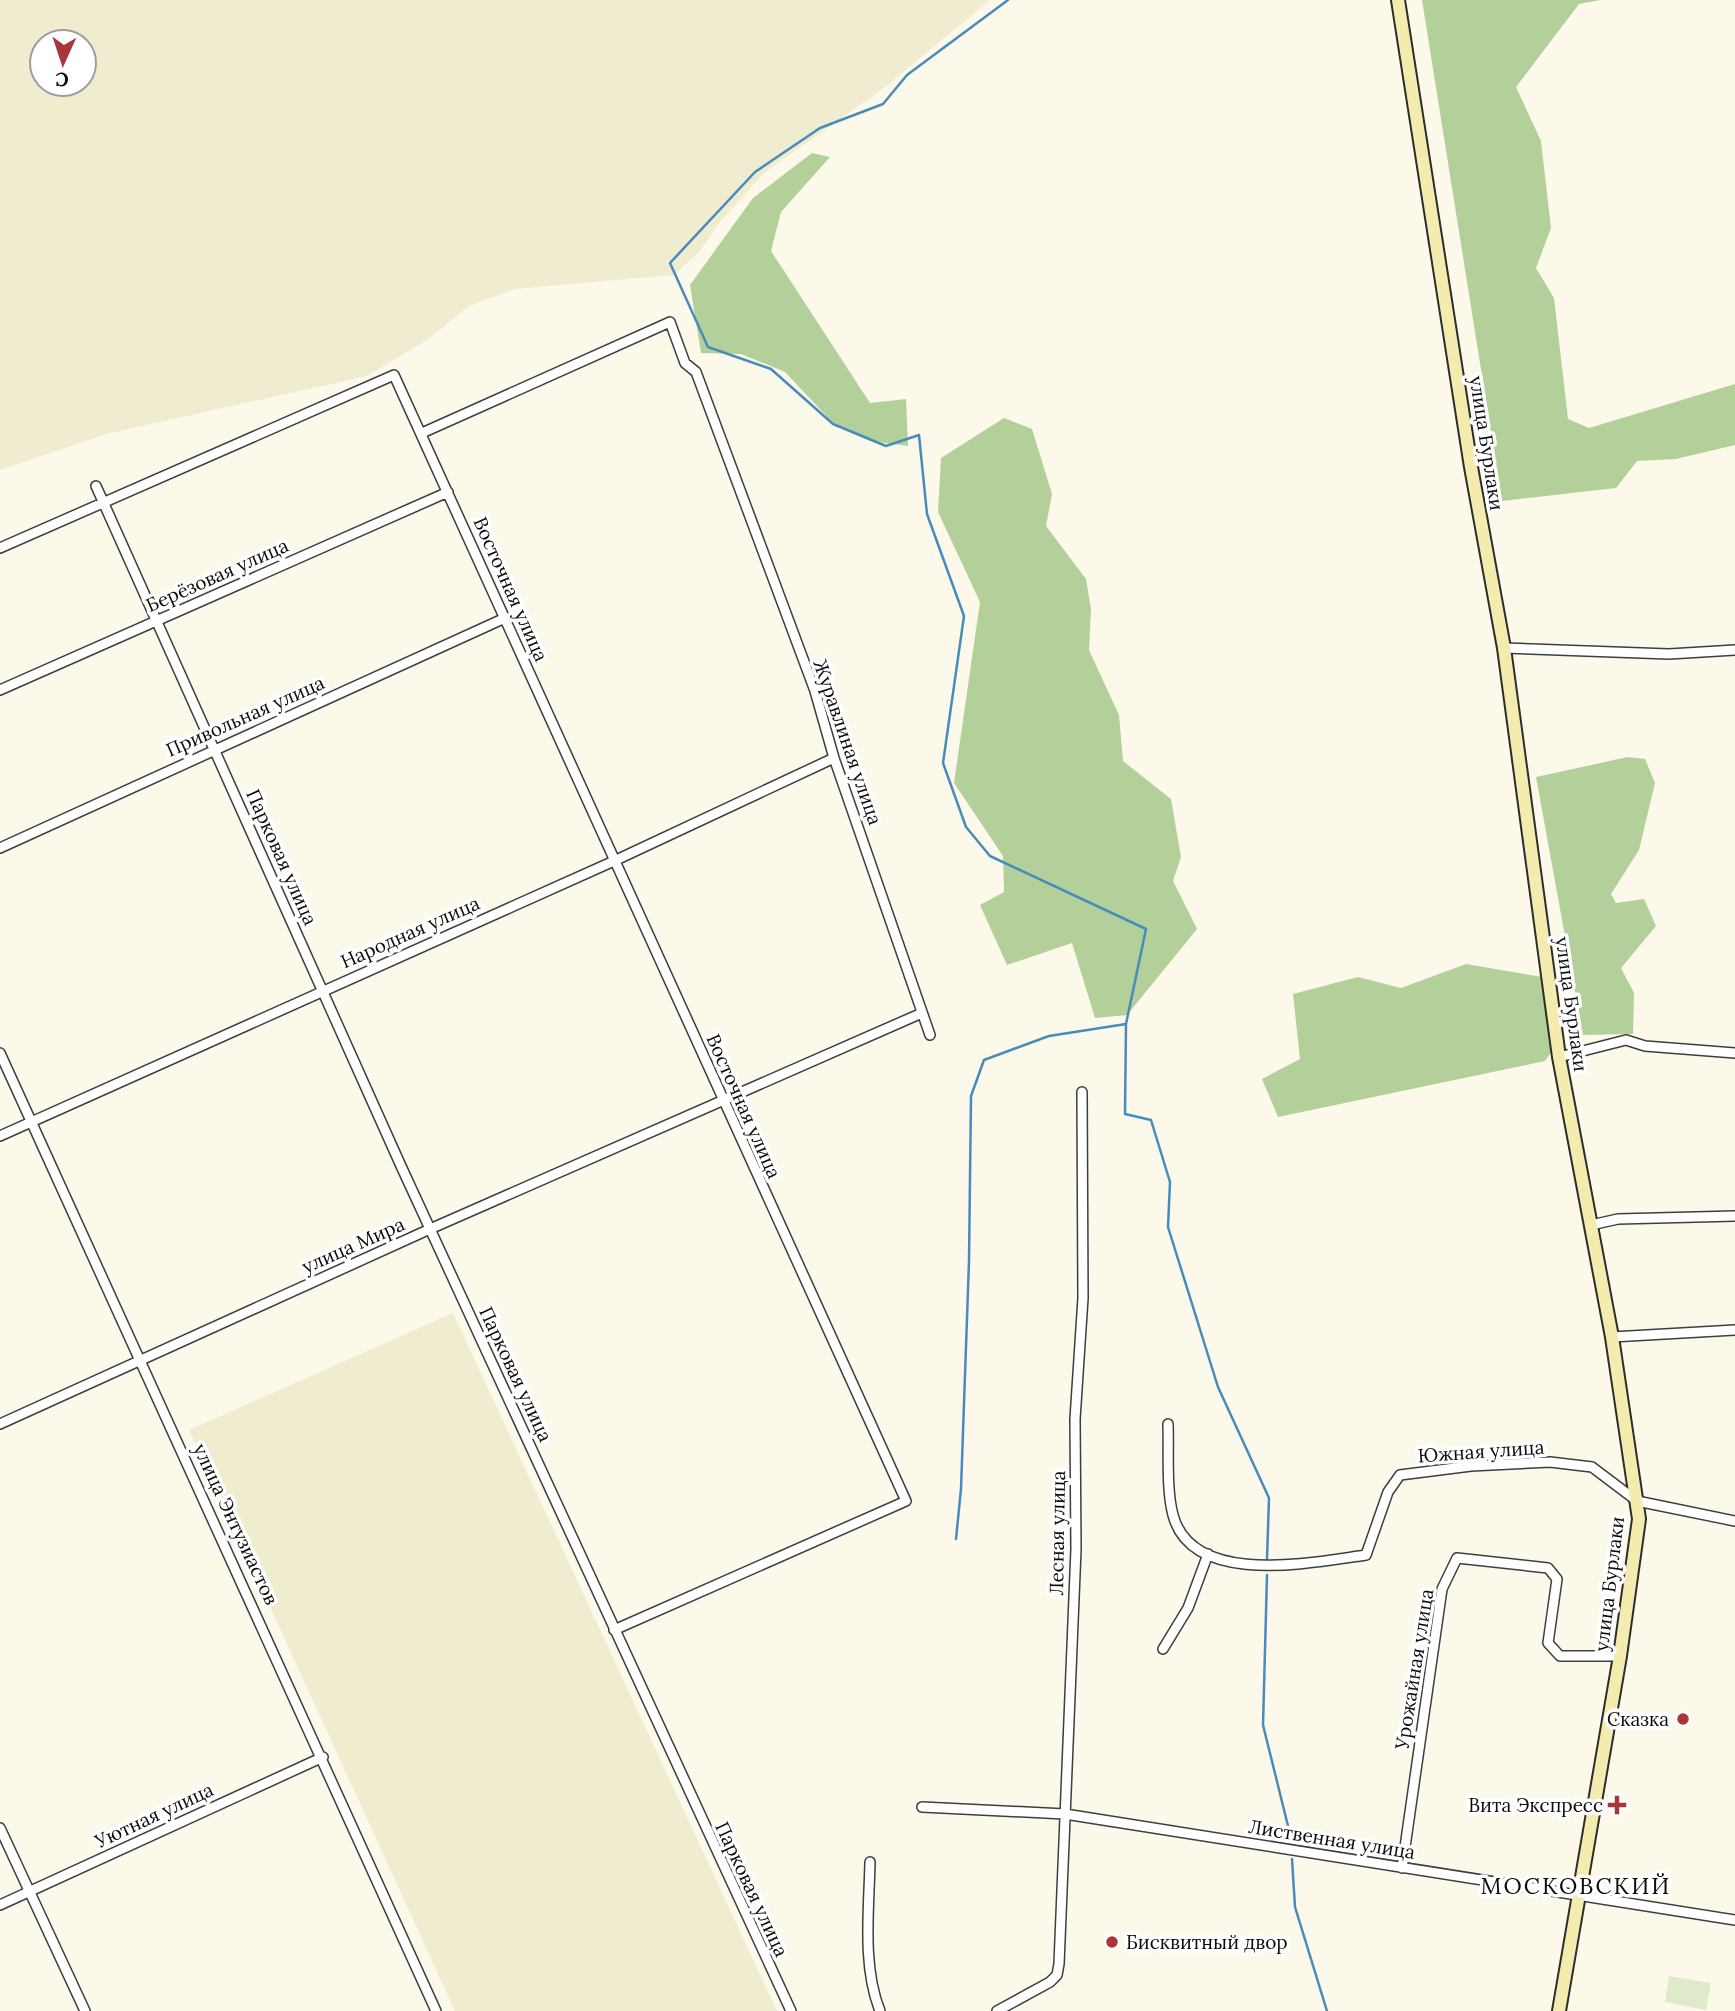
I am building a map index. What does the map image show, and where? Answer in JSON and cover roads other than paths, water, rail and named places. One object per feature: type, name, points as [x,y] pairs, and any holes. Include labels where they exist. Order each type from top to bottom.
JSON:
[{"type":"street","name":"улица Бурлаки","points":[[1398,0],[1471,467],[1504,648],[1559,1057],[1612,1337],[1639,1520],[1620,1656],[1559,2011]]},
{"type":"street","name":"Журавлиная улица","points":[[422,433],[670,322],[685,363],[696,372],[731,461],[774,586],[815,691],[834,758],[930,1035]]},
{"type":"street","name":"Восточная улица","points":[[104,503],[394,375],[906,1501],[614,1630]]},
{"type":"street","name":"Парковая улица","points":[[96,486],[321,990],[791,2011]]},
{"type":"street","name":"Берёзовая улица","points":[[0,690],[448,492]]},
{"type":"street","points":[[0,548],[104,503]]},
{"type":"street","name":"Привольная улица","points":[[0,848],[505,618]]},
{"type":"street","points":[[1504,648],[1669,654],[1735,650]]},
{"type":"street","name":"Народная улица","points":[[0,1136],[614,861],[834,758]]},
{"type":"street","name":"улица Мира","points":[[0,1424],[430,1229],[922,1013]]},
{"type":"street","points":[[1559,1057],[1626,1040],[1645,1046],[1735,1053]]},
{"type":"street","name":"улица Энтузиастов","points":[[0,1053],[323,1757],[436,2011]]},
{"type":"street","name":"Лесная улица","points":[[997,2011],[1039,1989],[1056,1975],[1076,1549],[1075,1419],[1083,1298],[1082,1092]]},
{"type":"street","points":[[1591,1225],[1618,1219],[1735,1216]]},
{"type":"street","points":[[1612,1337],[1735,1331]]},
{"type":"street","points":[[1163,1649],[1188,1608],[1208,1555],[1187,1540],[1173,1516],[1168,1424]]},
{"type":"street","name":"Южная улица","points":[[1208,1555],[1272,1568],[1366,1555],[1388,1492],[1400,1475],[1550,1462],[1592,1468],[1637,1501],[1735,1521]]},
{"type":"street","name":"Урожайная улица","points":[[1402,1868],[1442,1589],[1457,1558],[1548,1568],[1557,1579],[1548,1643],[1560,1656],[1620,1656]]},
{"type":"street","name":"Уютная улица","points":[[0,1905],[323,1757]]},
{"type":"street","name":"Лиственная улица","points":[[922,1807],[1065,1814],[1735,1920]]},
{"type":"street","points":[[0,1828],[27,1892],[85,2011]]},
{"type":"street","points":[[870,1862],[870,1958],[874,1996],[880,2011]]},
{"type":"waterway","points":[[1008,0],[907,75],[883,104],[820,128],[755,172],[670,263],[708,347],[771,369],[833,424],[886,446],[919,435],[927,514],[964,616],[943,763],[966,827],[990,856],[1146,929],[1126,1024],[1125,1114],[1151,1120],[1170,1182],[1168,1227],[1218,1387],[1269,1498],[1267,1559]]},
{"type":"waterway","points":[[956,1539],[961,1489],[969,1261],[971,1096],[984,1060],[1049,1036],[1126,1024]]},
{"type":"waterway","points":[[1267,1575],[1263,1725],[1290,1834]]},
{"type":"waterway","points":[[1292,1859],[1295,1907],[1327,2011]]},
{"type":"place","name":"Сказка","points":[[1683,1719]]},
{"type":"place","name":"Вита Экспресс","points":[[1617,1805]]},
{"type":"place","name":"Бисквитный двор","points":[[1112,1942]]},
{"type":"district","name":"МОСКОВСКИЙ","points":[[1576,1886]]}]
